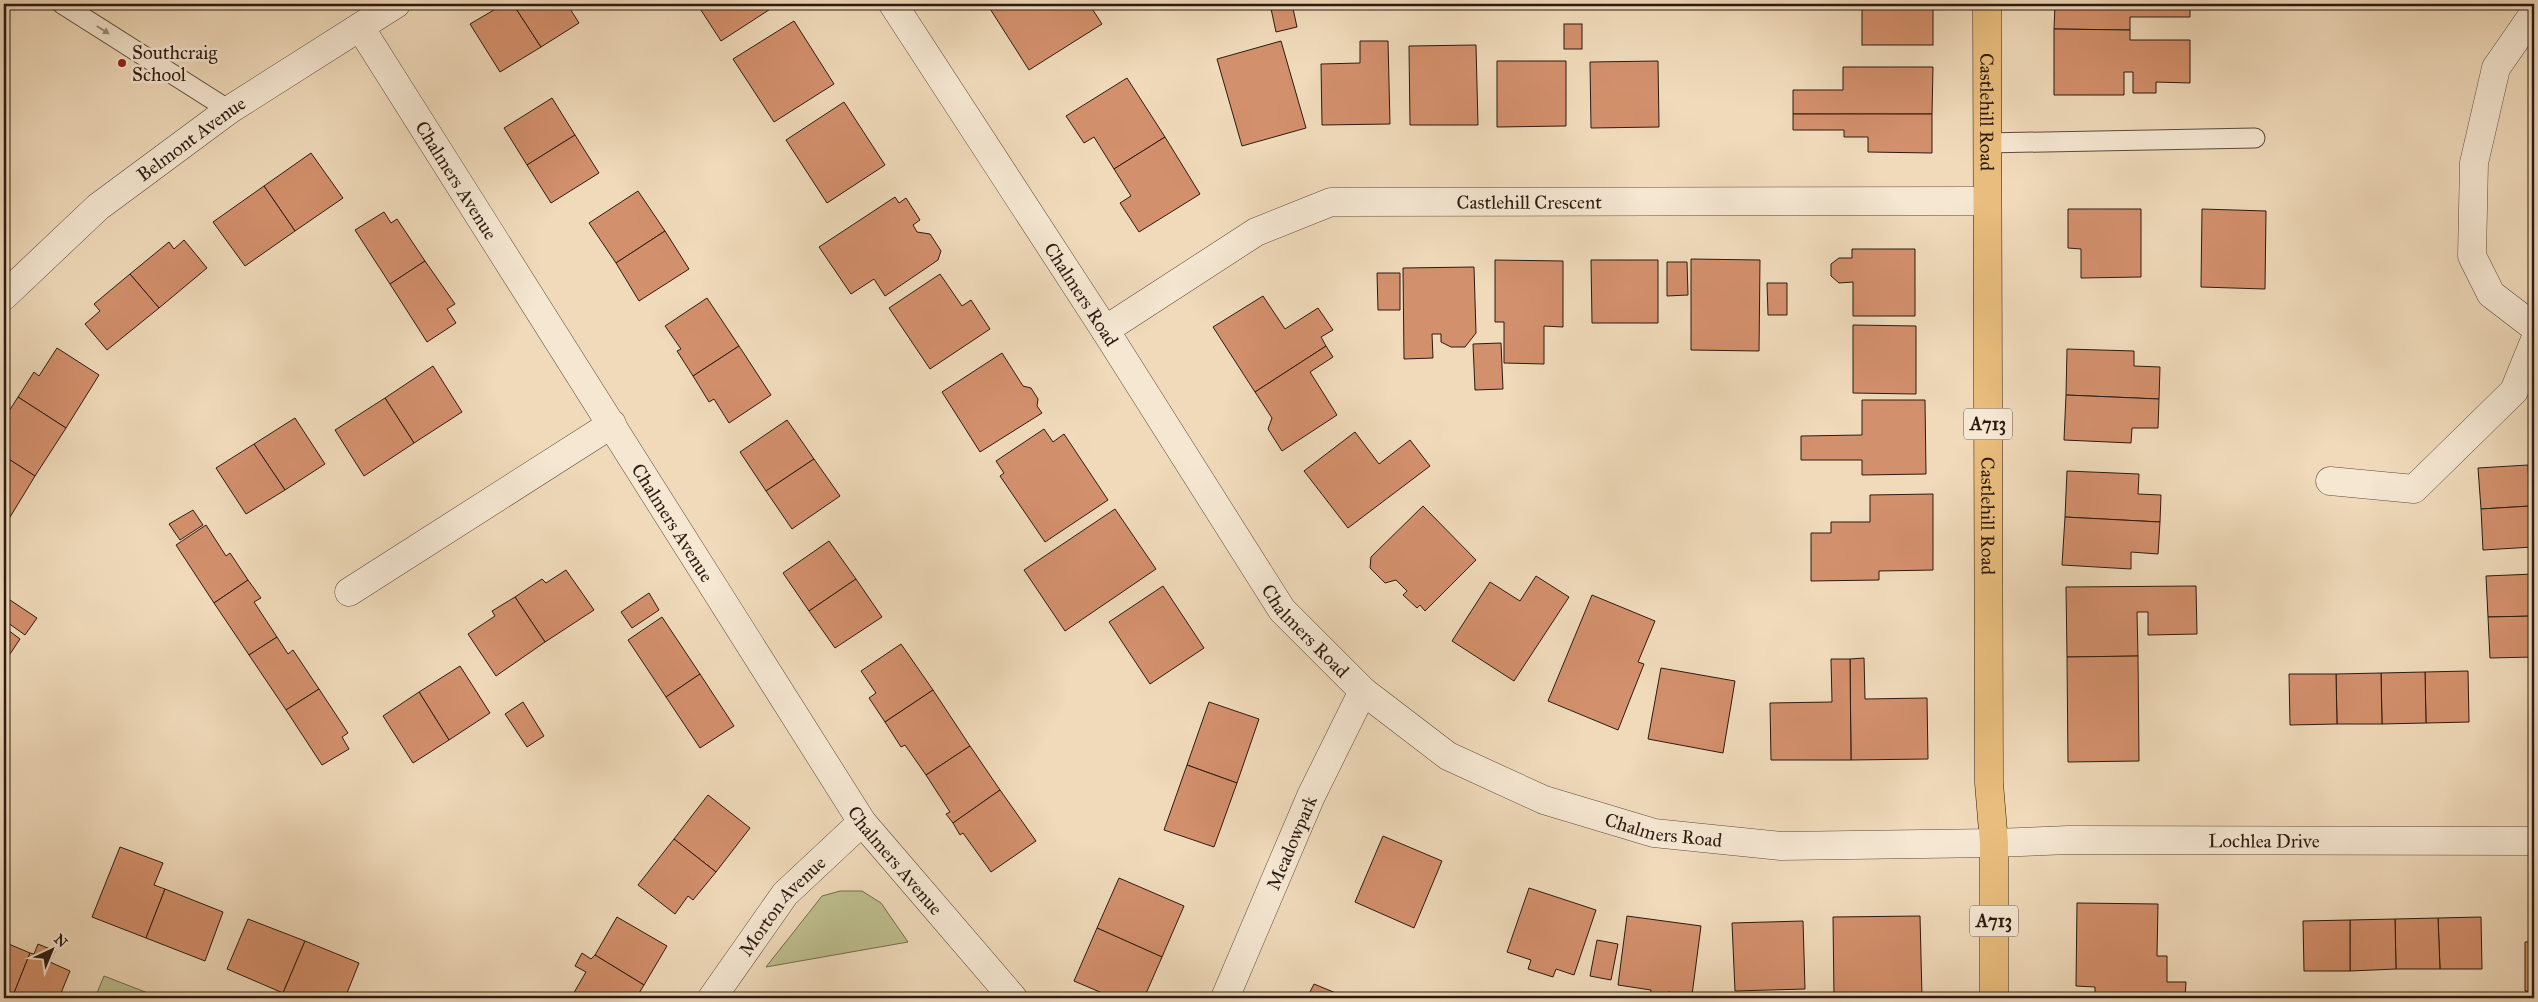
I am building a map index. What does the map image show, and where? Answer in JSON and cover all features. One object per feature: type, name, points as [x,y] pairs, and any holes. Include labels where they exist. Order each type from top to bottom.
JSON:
[{"type":"main road","name":"Castlehill Road","points":[[1987,4],[1989,783],[1994,843],[1994,998]]},
{"type":"street","name":"Belmont Avenue","points":[[4,296],[98,206],[229,110],[396,4]]},
{"type":"street","name":"Chalmers Road","points":[[893,4],[1105,330],[1282,610],[1363,692],[1448,756],[1544,800],[1654,834],[1781,846],[1994,843]]},
{"type":"street","points":[[2534,13],[2496,68],[2474,163],[2472,256],[2491,294],[2534,327]]},
{"type":"street","name":"Chalmers Avenue","points":[[360,27],[862,822],[1013,998]]},
{"type":"street","name":"Castlehill Crescent","points":[[1105,330],[1256,232],[1331,202],[1987,200]]},
{"type":"street","points":[[2330,482],[2414,489],[2514,391],[2534,342]]},
{"type":"street","points":[[349,592],[612,424]]},
{"type":"street","name":"Meadowpark","points":[[1226,998],[1311,796],[1363,692]]},
{"type":"street","name":"Morton Avenue","points":[[712,998],[785,894],[862,822]]},
{"type":"street","name":"Lochlea Drive","points":[[1994,843],[2069,840],[2534,841]]},
{"type":"lane","points":[[62,4],[229,110]]},
{"type":"lane","points":[[1986,143],[2255,138]]},
{"type":"green space","points":[[840,891],[862,891],[881,903],[908,942],[766,967],[822,896]]},
{"type":"green space","points":[[104,976],[161,998],[95,998]]},
{"type":"building","points":[[504,4],[513,4],[541,47],[500,72],[470,24]]},
{"type":"building","points":[[513,4],[567,4],[579,23],[541,47]]},
{"type":"building","points":[[697,4],[778,4],[721,41]]},
{"type":"building","points":[[987,4],[1089,4],[1102,24],[1029,70]]},
{"type":"building","points":[[1270,4],[1292,4],[1297,27],[1276,32]]},
{"type":"building","points":[[1862,4],[1933,4],[1933,45],[1862,45]]},
{"type":"building","points":[[2055,4],[2190,4],[2190,17],[2130,17],[2130,30],[2054,29]]},
{"type":"building","points":[[794,21],[834,84],[774,122],[733,59]]},
{"type":"building","points":[[1564,24],[1582,24],[1582,49],[1564,49]]},
{"type":"building","points":[[2054,29],[2130,30],[2130,40],[2190,40],[2190,83],[2156,82],[2156,93],[2133,93],[2133,72],[2124,72],[2124,95],[2054,95]]},
{"type":"building","points":[[1281,41],[1306,128],[1242,146],[1217,59]]},
{"type":"building","points":[[1360,41],[1388,41],[1390,124],[1322,125],[1321,64],[1360,63]]},
{"type":"building","points":[[1476,45],[1478,125],[1410,125],[1409,46]]},
{"type":"building","points":[[1497,61],[1566,61],[1566,126],[1497,127]]},
{"type":"building","points":[[1658,61],[1659,127],[1591,128],[1590,62]]},
{"type":"building","points":[[1843,67],[1933,67],[1932,114],[1793,114],[1793,90],[1843,90]]},
{"type":"building","points":[[1127,78],[1165,137],[1114,169],[1094,137],[1084,143],[1066,116]]},
{"type":"building","points":[[552,98],[575,135],[527,165],[504,128]]},
{"type":"building","points":[[844,102],[885,165],[827,203],[786,140]]},
{"type":"building","points":[[1793,114],[1932,114],[1932,153],[1868,152],[1868,137],[1844,137],[1844,130],[1793,130]]},
{"type":"building","points":[[575,135],[599,173],[551,203],[527,165]]},
{"type":"building","points":[[1165,137],[1200,194],[1139,232],[1120,203],[1131,196],[1114,169]]},
{"type":"building","points":[[311,153],[343,198],[295,231],[264,186]]},
{"type":"building","points":[[264,186],[295,231],[245,266],[213,222]]},
{"type":"building","points":[[638,191],[665,231],[616,263],[589,223]]},
{"type":"building","points":[[895,197],[899,203],[906,198],[920,220],[913,225],[917,232],[930,234],[941,251],[938,260],[885,296],[874,279],[851,294],[819,247]]},
{"type":"building","points":[[2068,209],[2141,209],[2141,277],[2081,278],[2081,249],[2068,248]]},
{"type":"building","points":[[2202,209],[2266,211],[2265,289],[2201,287]]},
{"type":"building","points":[[384,212],[391,223],[397,219],[425,261],[390,284],[355,230]]},
{"type":"building","points":[[665,231],[689,269],[639,301],[616,263]]},
{"type":"building","points":[[184,240],[207,268],[159,308],[130,274],[169,242],[174,249]]},
{"type":"building","points":[[1852,249],[1915,249],[1915,316],[1853,316],[1853,282],[1839,283],[1831,276],[1831,264],[1839,258],[1852,258]]},
{"type":"building","points":[[1691,259],[1760,260],[1759,351],[1691,350]]},
{"type":"building","points":[[1495,260],[1563,261],[1563,327],[1544,326],[1544,364],[1504,363],[1504,322],[1495,322]]},
{"type":"building","points":[[1591,260],[1658,260],[1658,323],[1592,323]]},
{"type":"building","points":[[425,261],[455,304],[447,309],[456,323],[427,342],[390,284]]},
{"type":"building","points":[[1667,262],[1687,262],[1688,295],[1667,296]]},
{"type":"building","points":[[1474,267],[1476,333],[1465,347],[1451,347],[1441,342],[1441,334],[1432,334],[1433,358],[1404,359],[1403,268]]},
{"type":"building","points":[[1377,273],[1400,273],[1400,310],[1378,310]]},
{"type":"building","points":[[130,274],[159,308],[107,350],[85,324],[100,311],[94,304]]},
{"type":"building","points":[[940,274],[962,306],[971,300],[990,329],[930,369],[889,308]]},
{"type":"building","points":[[1767,283],[1787,283],[1787,315],[1768,315]]},
{"type":"building","points":[[1263,296],[1285,329],[1318,308],[1333,330],[1321,337],[1326,346],[1255,392],[1213,327]]},
{"type":"building","points":[[707,298],[739,346],[693,376],[677,351],[681,349],[665,326]]},
{"type":"building","points":[[1853,325],[1916,326],[1916,394],[1853,393]]},
{"type":"building","points":[[1501,343],[1503,389],[1475,390],[1473,344]]},
{"type":"building","points":[[739,346],[771,395],[729,423],[714,399],[709,402],[693,376]]},
{"type":"building","points":[[1326,346],[1333,357],[1310,372],[1337,415],[1282,451],[1268,429],[1272,418],[1255,392]]},
{"type":"building","points":[[57,348],[99,375],[66,428],[18,397],[34,372],[39,376]]},
{"type":"building","points":[[2067,349],[2134,351],[2134,366],[2160,367],[2159,399],[2066,395]]},
{"type":"building","points":[[1002,353],[1023,386],[1031,388],[1038,399],[1037,406],[1042,413],[980,452],[942,392]]},
{"type":"building","points":[[433,366],[462,412],[414,443],[385,398]]},
{"type":"building","points":[[2066,395],[2159,399],[2158,428],[2132,428],[2131,443],[2064,440]]},
{"type":"building","points":[[18,397],[66,428],[35,476],[4,456],[4,434],[7,428],[4,426],[4,419]]},
{"type":"building","points":[[385,398],[414,443],[364,476],[335,430]]},
{"type":"building","points":[[1862,400],[1925,400],[1926,474],[1862,475],[1862,460],[1801,460],[1801,436],[1862,435]]},
{"type":"building","points":[[295,418],[325,464],[285,490],[254,444]]},
{"type":"building","points":[[787,420],[814,459],[766,491],[740,452]]},
{"type":"building","points":[[1044,429],[1053,442],[1064,434],[1108,500],[1045,542],[1000,476],[1004,473],[996,461]]},
{"type":"building","points":[[1355,432],[1379,464],[1410,440],[1430,466],[1348,528],[1304,471]]},
{"type":"building","points":[[254,444],[285,490],[246,514],[216,468]]},
{"type":"building","points":[[4,456],[35,476],[4,527]]},
{"type":"building","points":[[814,459],[840,496],[792,529],[766,491]]},
{"type":"building","points":[[2528,465],[2530,506],[2481,509],[2478,468]]},
{"type":"building","points":[[2067,471],[2139,474],[2138,494],[2161,495],[2160,522],[2065,517]]},
{"type":"building","points":[[1933,494],[1933,570],[1879,571],[1879,580],[1811,581],[1811,533],[1831,533],[1831,522],[1870,522],[1870,495]]},
{"type":"building","points":[[1423,506],[1476,560],[1425,611],[1420,605],[1417,608],[1403,595],[1407,591],[1396,580],[1385,583],[1370,568],[1371,557]]},
{"type":"building","points":[[2530,506],[2533,547],[2483,550],[2481,509]]},
{"type":"building","points":[[1115,509],[1156,569],[1065,631],[1024,570]]},
{"type":"building","points":[[193,510],[203,525],[180,540],[169,524]]},
{"type":"building","points":[[2065,517],[2160,522],[2158,554],[2131,552],[2131,569],[2062,565]]},
{"type":"building","points":[[206,525],[226,556],[230,553],[248,580],[214,603],[176,545]]},
{"type":"building","points":[[829,541],[856,579],[809,611],[783,573]]},
{"type":"building","points":[[566,570],[594,610],[545,642],[515,597],[542,579],[546,583]]},
{"type":"building","points":[[2534,574],[2534,616],[2488,617],[2486,576]]},
{"type":"building","points":[[1536,576],[1569,597],[1514,681],[1452,641],[1490,582],[1520,601]]},
{"type":"building","points":[[856,579],[882,617],[835,648],[809,611]]},
{"type":"building","points":[[248,580],[261,598],[254,602],[277,637],[249,655],[214,603]]},
{"type":"building","points":[[1163,586],[1204,648],[1150,684],[1109,622]]},
{"type":"building","points":[[2196,586],[2197,634],[2148,635],[2148,612],[2137,612],[2138,656],[2067,657],[2066,587]]},
{"type":"building","points":[[649,593],[659,610],[632,628],[621,612]]},
{"type":"building","points":[[1592,595],[1655,621],[1638,662],[1644,664],[1618,730],[1548,701]]},
{"type":"building","points":[[4,596],[37,618],[25,635],[4,620]]},
{"type":"building","points":[[515,597],[545,642],[496,676],[468,634],[495,616],[492,611]]},
{"type":"building","points":[[2534,616],[2534,657],[2490,658],[2488,617]]},
{"type":"building","points":[[662,617],[700,674],[666,697],[628,640]]},
{"type":"building","points":[[4,627],[20,639],[4,663]]},
{"type":"building","points":[[277,637],[288,654],[293,650],[319,689],[286,710],[249,655]]},
{"type":"building","points":[[901,644],[933,690],[885,722],[869,698],[876,693],[861,671]]},
{"type":"building","points":[[2138,656],[2139,761],[2068,762],[2067,657]]},
{"type":"building","points":[[1864,658],[1865,699],[1927,698],[1928,759],[1851,760],[1850,659]]},
{"type":"building","points":[[1831,659],[1850,659],[1851,760],[1771,760],[1770,703],[1832,702]]},
{"type":"building","points":[[460,666],[490,713],[449,740],[419,692]]},
{"type":"building","points":[[1661,668],[1735,681],[1723,753],[1648,739]]},
{"type":"building","points":[[2468,671],[2469,722],[2426,723],[2425,672]]},
{"type":"building","points":[[2425,672],[2426,723],[2382,724],[2381,673]]},
{"type":"building","points":[[2381,673],[2382,724],[2337,724],[2336,674]]},
{"type":"building","points":[[700,674],[734,726],[700,748],[666,697]]},
{"type":"building","points":[[2289,674],[2336,674],[2337,724],[2290,725]]},
{"type":"building","points":[[319,689],[348,733],[342,737],[349,749],[322,765],[286,710]]},
{"type":"building","points":[[933,690],[970,746],[926,775],[905,745],[901,747],[885,722]]},
{"type":"building","points":[[419,692],[449,740],[413,763],[383,716]]},
{"type":"building","points":[[523,702],[544,736],[527,747],[505,714]]},
{"type":"building","points":[[1209,702],[1259,719],[1237,783],[1187,765]]},
{"type":"building","points":[[970,746],[1000,790],[953,823],[946,814],[950,812],[926,775]]},
{"type":"building","points":[[1187,765],[1237,783],[1214,847],[1164,830]]},
{"type":"building","points":[[1000,790],[1036,841],[991,872],[963,833],[960,835],[953,823]]},
{"type":"building","points":[[708,795],[750,828],[716,872],[674,839]]},
{"type":"building","points":[[1383,836],[1442,861],[1414,928],[1355,902]]},
{"type":"building","points":[[674,839],[716,872],[693,900],[688,896],[675,914],[638,885]]},
{"type":"building","points":[[120,847],[163,863],[154,885],[165,889],[146,938],[92,917]]},
{"type":"building","points":[[1119,878],[1184,906],[1162,957],[1097,928]]},
{"type":"building","points":[[1529,888],[1596,910],[1574,975],[1556,969],[1553,977],[1528,969],[1531,960],[1507,952]]},
{"type":"building","points":[[165,889],[223,912],[205,961],[146,938]]},
{"type":"building","points":[[2077,903],[2158,904],[2157,956],[2167,956],[2167,982],[2186,982],[2185,998],[2095,998],[2095,987],[2076,986]]},
{"type":"building","points":[[1627,916],[1701,926],[1692,995],[1668,992],[1667,998],[1650,998],[1651,990],[1618,985]]},
{"type":"building","points":[[1920,916],[1922,997],[1834,998],[1833,917]]},
{"type":"building","points":[[617,917],[667,946],[644,985],[595,955]]},
{"type":"building","points":[[2481,917],[2482,969],[2440,969],[2438,918]]},
{"type":"building","points":[[2438,918],[2440,969],[2396,969],[2395,919]]},
{"type":"building","points":[[248,919],[305,941],[283,993],[227,969]]},
{"type":"building","points":[[2395,919],[2396,969],[2350,971],[2350,920]]},
{"type":"building","points":[[2350,920],[2350,971],[2304,971],[2303,921]]},
{"type":"building","points":[[1803,921],[1805,989],[1735,991],[1732,923]]},
{"type":"building","points":[[1097,928],[1162,957],[1144,998],[1114,998],[1074,981]]},
{"type":"building","points":[[1597,940],[1618,944],[1611,980],[1590,976]]},
{"type":"building","points":[[305,941],[359,963],[345,998],[297,998],[283,993]]},
{"type":"building","points":[[4,942],[30,953],[12,998],[4,998]]},
{"type":"building","points":[[2525,942],[2534,942],[2534,992],[2525,991]]},
{"type":"building","points":[[38,944],[55,951],[50,962],[70,971],[59,998],[12,998],[30,953],[34,954]]},
{"type":"building","points":[[582,953],[591,959],[595,955],[644,985],[636,998],[576,998],[572,996],[586,972],[575,966]]},
{"type":"building","points":[[1314,984],[1348,998],[1307,998]]},
{"type":"building","points":[[912,993],[913,998],[879,998]]},
{"type":"place","name":"Southcraig School","points":[[122,63]]}]
